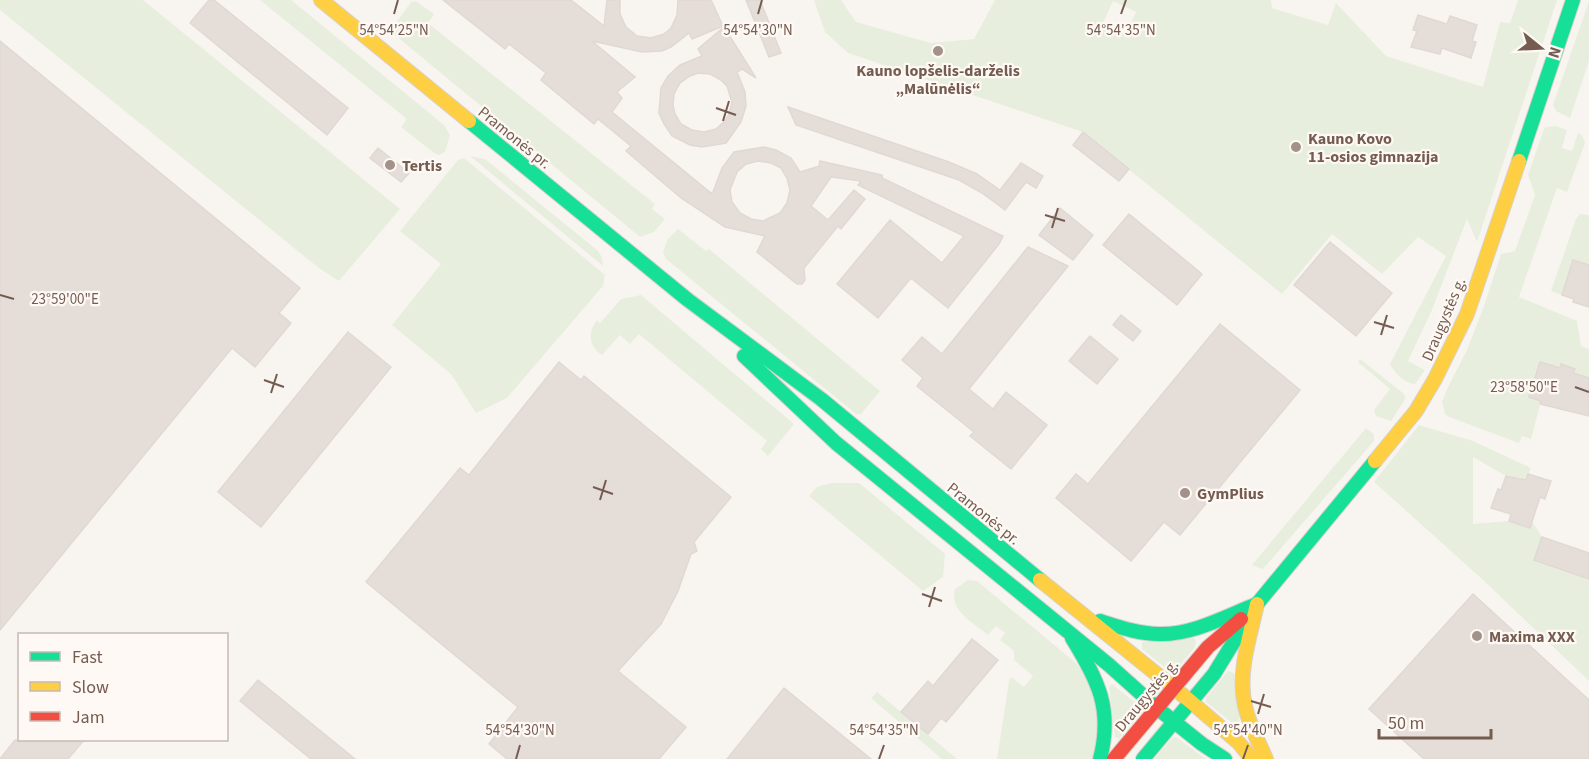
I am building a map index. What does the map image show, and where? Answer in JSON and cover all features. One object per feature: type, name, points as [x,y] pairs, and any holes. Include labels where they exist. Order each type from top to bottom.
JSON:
[{"type":"main road","name":"Pramonės pr.","points":[[321,0],[688,300],[821,399],[986,537],[1191,701],[1239,743],[1252,759]]},
{"type":"main road","name":"Draugystės g.","points":[[1143,759],[1214,674],[1257,604],[1416,411],[1453,345],[1467,314],[1573,0]]},
{"type":"main road","name":"Pramonės pr.","points":[[688,300],[777,389],[836,443],[1069,632],[1174,722],[1225,759]]},
{"type":"main road","name":"Draugystės g.","points":[[1114,759],[1208,647],[1257,604]]},
{"type":"main road","points":[[1088,617],[1135,631],[1171,634],[1200,626],[1257,604]]},
{"type":"main road","points":[[1257,604],[1243,672],[1244,698],[1250,723],[1266,759]]},
{"type":"main road","points":[[1069,632],[1092,668],[1104,699],[1107,726],[1100,759]]},
{"type":"green space","points":[[0,0],[143,0],[400,209],[339,281],[320,269],[0,10]]},
{"type":"green space","points":[[260,0],[291,0],[444,125],[450,135],[445,152],[439,155],[434,153],[401,127],[407,119]]},
{"type":"green space","name":"Kauno Kovo 11-osios gimnazija","points":[[814,0],[841,0],[856,22],[931,43],[974,39],[995,0],[1271,0],[1272,8],[1328,25],[1336,3],[1386,56],[1483,87],[1500,22],[1510,23],[1518,0],[1557,0],[1477,242],[1467,219],[1432,310],[1408,361],[1425,370],[1415,384],[1400,377],[1390,364],[1446,256],[1418,237],[1382,274],[1332,234],[1282,294],[1083,132],[848,53],[825,32]],"holes":[[[1113,1],[1136,12],[1126,34],[1103,23]]]},
{"type":"green space","points":[[416,1],[434,14],[428,23],[655,204],[652,209],[665,219],[654,232],[640,237],[390,31],[411,2]]},
{"type":"green space","points":[[1589,1],[1589,61],[1570,118],[1556,111],[1553,105]]},
{"type":"green space","points":[[1556,126],[1567,130],[1562,148],[1572,151],[1578,133],[1582,135],[1585,143],[1567,192],[1557,188],[1519,297],[1577,321],[1581,346],[1589,349],[1589,378],[1573,373],[1574,368],[1561,364],[1560,368],[1540,362],[1529,396],[1541,401],[1531,439],[1522,436],[1519,443],[1449,417],[1445,414],[1442,402],[1467,350],[1501,254],[1515,251],[1535,195],[1528,175],[1544,129]]},
{"type":"green space","points":[[470,156],[485,159],[597,250],[602,257],[603,266]]},
{"type":"green space","points":[[464,158],[605,275],[603,286],[507,398],[476,413],[451,374],[392,325],[441,264],[400,231],[458,160]]},
{"type":"green space","points":[[1580,214],[1589,215],[1589,265],[1573,260],[1562,295],[1551,291],[1576,219]]},
{"type":"green space","points":[[678,229],[706,251],[709,249],[880,391],[861,414],[856,414],[666,259],[663,252],[667,240]]},
{"type":"green space","points":[[641,295],[794,424],[768,456],[761,449],[767,441],[639,334],[630,344],[620,335],[602,355],[594,348],[591,334],[597,320],[600,323],[621,299]]},
{"type":"green space","points":[[1360,359],[1403,393],[1406,398],[1391,421],[1376,416],[1374,410],[1390,389],[1358,362]]},
{"type":"green space","points":[[1419,425],[1473,441],[1531,468],[1526,480],[1517,477],[1517,479],[1506,476],[1473,457],[1473,524],[1509,521],[1522,525],[1532,521],[1542,537],[1534,560],[1589,579],[1589,681],[1482,579],[1374,482]]},
{"type":"green space","points":[[1366,428],[1374,434],[1374,441],[1263,569],[1252,565]]},
{"type":"green space","points":[[831,483],[859,483],[945,554],[943,577],[923,591],[809,496],[817,487]]},
{"type":"green space","points":[[968,580],[977,581],[1076,663],[1091,681],[1101,722],[1092,759],[997,759],[1009,681],[1011,677],[1024,687],[1033,676],[1014,660],[1014,651],[1000,640],[1005,633],[996,626],[988,635],[969,621],[959,610],[954,597],[955,589]]},
{"type":"green space","points":[[1194,638],[1195,647],[1173,674],[1142,649],[1142,642]]},
{"type":"green space","points":[[1228,671],[1234,673],[1240,725],[1236,726],[1206,702],[1206,698]]},
{"type":"green space","points":[[1112,684],[1142,708],[1119,739],[1115,737],[1109,687]]},
{"type":"green space","points":[[877,692],[957,759],[942,759],[871,698]]},
{"type":"green space","points":[[1176,737],[1206,759],[1154,759],[1172,738]]},
{"type":"building","points":[[209,0],[214,0],[348,108],[327,135],[190,23]]},
{"type":"building","points":[[443,0],[571,0],[604,26],[607,0],[620,0],[620,14],[626,27],[637,36],[651,38],[664,34],[671,28],[677,15],[678,0],[711,0],[723,26],[692,39],[689,33],[662,51],[642,52],[592,41],[635,77],[617,92],[622,98],[612,112],[711,193],[722,168],[734,152],[764,147],[791,158],[800,172],[820,166],[820,161],[882,175],[882,178],[1003,236],[948,308],[911,278],[878,318],[837,284],[890,220],[942,263],[964,236],[858,185],[861,181],[831,177],[811,206],[828,220],[854,190],[865,199],[841,229],[838,226],[804,268],[805,280],[802,284],[797,284],[757,252],[765,236],[725,227],[681,198],[626,151],[631,146],[598,119],[594,124],[541,80],[546,73],[509,44],[505,49]],"holes":[[[758,161],[771,163],[781,168],[787,178],[790,190],[787,203],[780,213],[763,221],[751,219],[740,213],[732,202],[730,190],[737,172],[746,164]]]},
{"type":"building","points":[[746,0],[760,0],[781,53],[769,57]]},
{"type":"building","points":[[1418,15],[1447,24],[1450,16],[1477,25],[1472,41],[1476,42],[1471,58],[1442,48],[1440,54],[1411,47],[1417,31],[1413,30]]},
{"type":"building","points":[[724,27],[756,78],[742,69],[737,72],[745,92],[746,106],[741,122],[726,143],[702,147],[690,145],[672,136],[659,113],[661,88],[668,76],[680,65],[702,56],[698,49]],"holes":[[[698,73],[710,74],[727,86],[732,102],[729,114],[716,129],[704,132],[692,130],[681,124],[675,114],[674,94],[680,83],[690,76]]]},
{"type":"building","points":[[0,41],[300,288],[279,313],[291,323],[255,367],[232,348],[0,630]]},
{"type":"building","points":[[788,107],[949,162],[977,174],[1000,190],[1021,163],[1043,176],[1036,188],[1026,182],[1005,210],[959,180],[796,125]]},
{"type":"building","points":[[1083,132],[1129,169],[1119,181],[1073,145]]},
{"type":"building","name":"Tertis","points":[[378,148],[409,173],[401,182],[370,158]]},
{"type":"building","points":[[1060,208],[1093,235],[1073,260],[1039,235]]},
{"type":"building","points":[[1129,214],[1202,274],[1177,305],[1103,245]]},
{"type":"building","points":[[1330,242],[1392,293],[1356,336],[1294,285]]},
{"type":"building","points":[[1028,247],[1068,266],[969,389],[993,409],[1006,392],[1047,425],[1011,469],[970,436],[974,432],[917,386],[923,378],[902,360],[922,337],[942,354]]},
{"type":"building","points":[[1573,260],[1589,265],[1589,307],[1573,302],[1574,299],[1562,295]]},
{"type":"building","points":[[1121,315],[1141,331],[1133,341],[1113,325]]},
{"type":"building","points":[[1220,324],[1300,390],[1180,535],[1164,522],[1131,561],[1056,498],[1076,474],[1088,484]]},
{"type":"building","points":[[348,332],[391,367],[261,527],[218,492]]},
{"type":"building","points":[[1090,336],[1118,359],[1097,384],[1069,361]]},
{"type":"building","points":[[559,362],[581,380],[584,376],[731,497],[694,542],[697,551],[691,554],[678,591],[661,624],[618,671],[686,727],[659,759],[507,759],[489,744],[518,707],[366,582],[460,468],[469,475]]},
{"type":"building","points":[[1540,362],[1560,368],[1561,364],[1575,369],[1573,373],[1589,378],[1589,416],[1540,404],[1541,401],[1529,397]]},
{"type":"building","points":[[1528,474],[1551,481],[1545,499],[1540,497],[1530,528],[1509,521],[1511,514],[1491,508],[1506,476],[1526,480]]},
{"type":"building","points":[[1542,537],[1589,553],[1589,579],[1534,560]]},
{"type":"building","name":"Maxima XXX","points":[[1473,594],[1589,700],[1589,759],[1424,759],[1369,709]]},
{"type":"building","points":[[972,639],[998,660],[946,722],[941,718],[928,734],[901,712],[928,681],[933,686]]},
{"type":"building","points":[[258,680],[355,759],[311,759],[240,701]]},
{"type":"building","points":[[784,688],[871,759],[727,759]]},
{"type":"building","points":[[15,740],[83,741],[68,759],[0,759]]},
{"type":"traffic: fast","points":[[1519,161],[1573,0]]},
{"type":"traffic: fast","points":[[469,121],[688,300],[821,399],[1040,580]]},
{"type":"traffic: fast","points":[[744,356],[836,443],[1109,665],[1157,708],[1225,759]]},
{"type":"traffic: fast","points":[[1143,759],[1214,674],[1257,604],[1375,461]]},
{"type":"traffic: fast","points":[[1100,621],[1144,633],[1172,633],[1209,624],[1257,604]]},
{"type":"traffic: fast","points":[[1072,638],[1101,696],[1105,725],[1100,759]]},
{"type":"traffic: slow","points":[[321,0],[469,121]]},
{"type":"traffic: slow","points":[[1375,461],[1416,411],[1435,379],[1467,314],[1519,161]]},
{"type":"traffic: slow","points":[[1040,580],[1190,701],[1239,743],[1252,759]]},
{"type":"traffic: slow","points":[[1257,604],[1245,655],[1243,693],[1249,720],[1266,759]]},
{"type":"traffic: jam","points":[[1114,759],[1208,647],[1241,619]]},
{"type":"place","name":"Kauno lopšelis-darželis „Malūnėlis“","points":[[938,51]]},
{"type":"place","name":"Kauno Kovo 11-osios gimnazija","points":[[1296,147]]},
{"type":"place","name":"Tertis","points":[[390,165]]},
{"type":"place","name":"GymPlius","points":[[1185,493]]},
{"type":"place","name":"Maxima XXX","points":[[1477,636]]}]
